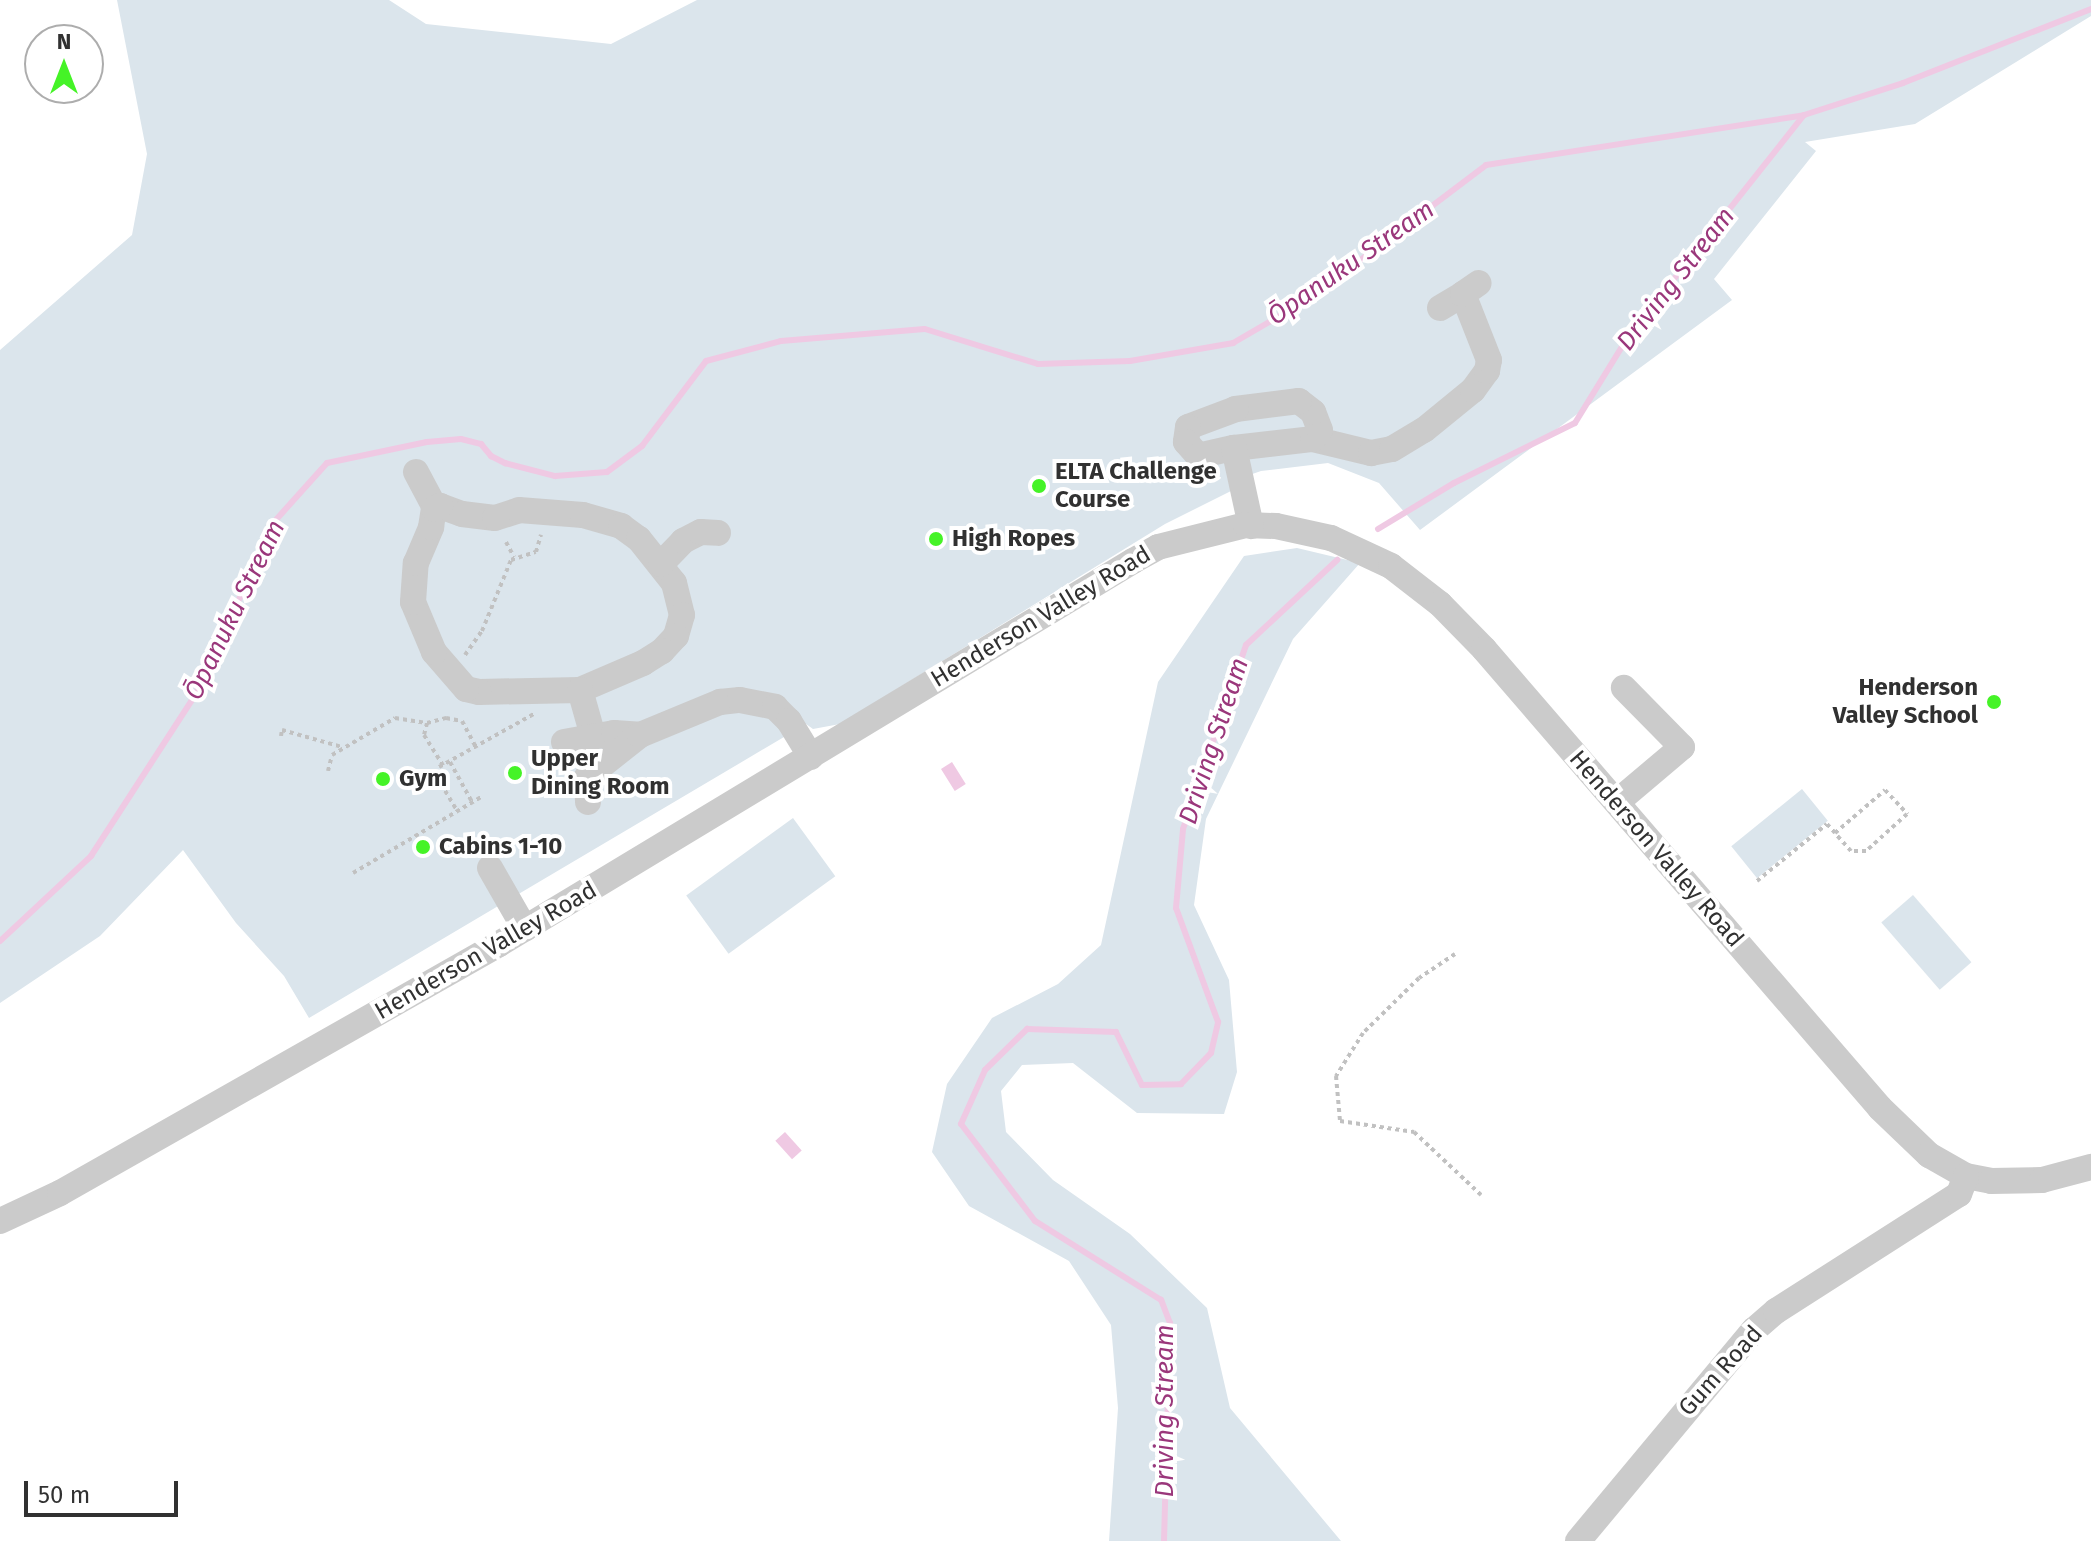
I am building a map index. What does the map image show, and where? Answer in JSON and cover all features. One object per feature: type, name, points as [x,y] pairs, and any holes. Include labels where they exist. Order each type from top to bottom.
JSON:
[{"type":"street","points":[[1313,439],[1320,430],[1313,412],[1299,401],[1236,409],[1188,427],[1186,442],[1198,456],[1234,448],[1313,439],[1371,453],[1392,449],[1424,430],[1473,390],[1487,371],[1489,360],[1471,289],[1440,308]]},
{"type":"street","points":[[1234,448],[1251,526]]},
{"type":"street","points":[[416,472],[435,507],[413,585],[417,617],[434,652],[466,689],[580,690],[643,663],[662,651],[676,636],[681,604],[674,583],[639,539],[621,526],[602,519],[524,510],[495,518],[435,507]]},
{"type":"street","name":"Henderson Valley Road","points":[[0,1221],[101,1170],[525,929],[1158,547],[1216,531],[1251,526],[1276,526],[1331,538],[1391,566],[1417,585],[1484,649],[1880,1108],[1929,1155],[1966,1176],[2016,1182],[2055,1177],[2091,1167]]},
{"type":"street","points":[[661,564],[683,541],[701,532],[718,533]]},
{"type":"street","points":[[1617,802],[1682,747],[1624,688]]},
{"type":"street","points":[[580,690],[594,745]]},
{"type":"street","points":[[522,713],[540,692]]},
{"type":"street","points":[[588,802],[587,777],[640,735],[720,702],[749,701],[775,707],[789,721],[811,757]]},
{"type":"street","points":[[564,742],[594,745],[625,732],[640,735]]},
{"type":"street","points":[[490,868],[525,929]]},
{"type":"street","name":"Gum Road","points":[[1578,1541],[1754,1330],[1776,1311],[1959,1194],[1966,1176]]},
{"type":"path","points":[[457,663],[482,631],[496,591],[514,557],[536,552],[541,535]]},
{"type":"path","points":[[506,542],[514,557]]},
{"type":"path","points":[[427,723],[424,735],[441,766],[476,747],[522,713]]},
{"type":"path","points":[[328,771],[332,755],[395,718],[427,723],[446,718],[462,721],[476,747]]},
{"type":"path","points":[[281,736],[282,730],[345,747]]},
{"type":"path","points":[[450,762],[472,802]]},
{"type":"path","points":[[441,784],[457,811]]},
{"type":"path","points":[[1757,881],[1827,824],[1835,833],[1851,851],[1866,851],[1907,814],[1885,790],[1835,833]]},
{"type":"path","points":[[353,873],[481,797]]},
{"type":"path","points":[[1455,954],[1419,978],[1363,1033],[1336,1076],[1340,1121],[1414,1132],[1481,1195]]},
{"type":"shaded area","points":[[117,0],[389,0],[426,24],[611,44],[697,0],[2091,0],[2091,16],[1915,124],[1805,142],[1816,151],[1714,279],[1732,300],[1420,530],[1379,483],[1328,463],[1261,471],[1235,480],[1237,488],[1165,524],[840,724],[813,729],[806,724],[309,1018],[284,976],[236,923],[183,850],[100,936],[0,1003],[0,350],[132,235],[147,154]]},
{"type":"shaded area","points":[[1297,548],[1360,563],[1293,639],[1206,819],[1194,905],[1229,980],[1237,1072],[1224,1114],[1137,1113],[1073,1063],[1022,1065],[1001,1091],[1006,1132],[1053,1180],[1130,1234],[1207,1308],[1230,1408],[1341,1541],[1109,1541],[1118,1408],[1111,1325],[1069,1261],[969,1206],[932,1152],[947,1084],[992,1018],[1058,984],[1101,945],[1158,682],[1244,556]]},
{"type":"shaded area","points":[[952,762],[966,784],[955,791],[941,769]]},
{"type":"shaded area","points":[[1802,789],[1828,821],[1757,878],[1731,846]]},
{"type":"shaded area","points":[[793,818],[835,876],[729,954],[686,896]]},
{"type":"shaded area","points":[[1913,895],[1971,962],[1940,990],[1881,923]]},
{"type":"shaded area","points":[[785,1132],[802,1151],[792,1159],[775,1141]]},
{"type":"waterway","name":"Ōpanuku Stream","points":[[0,941],[91,856],[197,692],[274,522],[327,463],[427,442],[461,439],[481,444],[491,456],[505,463],[555,476],[607,472],[642,446],[706,361],[781,341],[925,329],[1038,364],[1130,361],[1233,343],[1309,299],[1486,165],[1804,115],[1903,83],[2091,9]]},
{"type":"waterway","name":"Driving Stream","points":[[1378,529],[1454,483],[1575,423],[1628,337],[1804,115]]},
{"type":"waterway","name":"Driving Stream","points":[[1164,1541],[1170,1323],[1161,1300],[1035,1221],[961,1124],[985,1070],[1027,1029],[1116,1032],[1142,1085],[1181,1084],[1211,1053],[1218,1022],[1176,908],[1183,829],[1246,645],[1337,560]]},
{"type":"place","name":"ELTA Challenge Course","points":[[1039,486]]},
{"type":"place","name":"High Ropes","points":[[936,539]]},
{"type":"place","name":"Henderson Valley School","points":[[1994,702]]},
{"type":"place","name":"Upper Dining Room","points":[[515,773]]},
{"type":"place","name":"Gym","points":[[383,779]]},
{"type":"place","name":"Cabins 1-10","points":[[423,847]]}]
